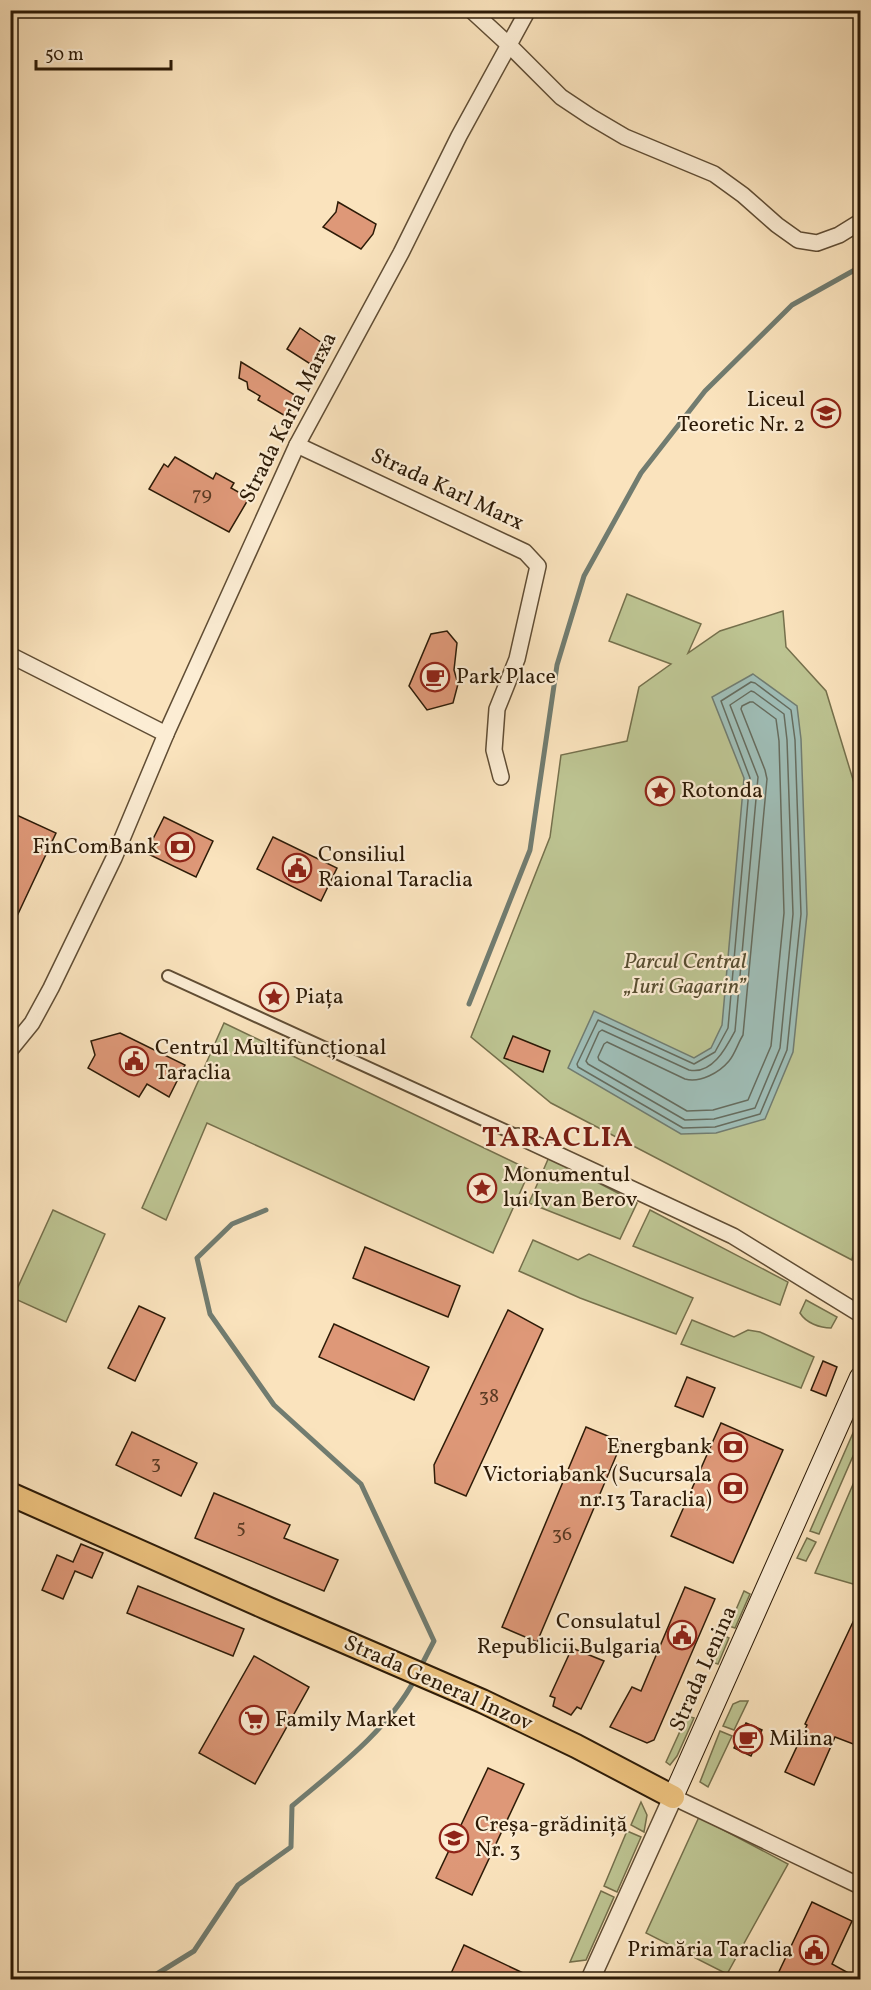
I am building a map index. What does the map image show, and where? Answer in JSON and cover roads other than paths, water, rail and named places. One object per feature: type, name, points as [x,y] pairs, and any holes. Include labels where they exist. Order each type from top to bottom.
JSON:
[{"type":"main road","name":"Strada Lenina","points":[[673,1797],[861,1377]]},
{"type":"main road","name":"Strada General Inzov","points":[[10,1494],[482,1701],[576,1746],[673,1797]]},
{"type":"street","points":[[471,10],[561,97],[625,137],[714,174],[798,240],[817,243],[839,236],[861,222]]},
{"type":"street","name":"Strada Karla Marxa","points":[[10,1050],[32,1023],[51,988],[114,858],[166,734],[297,445],[401,253],[459,136],[528,10]]},
{"type":"street","name":"Strada Karl Marx","points":[[297,445],[525,552],[538,566],[517,659],[497,710],[494,750],[501,777]]},
{"type":"street","points":[[10,655],[166,734]]},
{"type":"street","points":[[168,976],[733,1236],[861,1314]]},
{"type":"street","name":"Strada General Inzov","points":[[673,1797],[861,1886]]},
{"type":"street","name":"Strada Lenina","points":[[590,1980],[673,1797]]},
{"type":"water","points":[[753,674],[797,706],[801,739],[807,914],[793,1052],[765,1119],[716,1133],[681,1134],[568,1068],[594,1011],[694,1058],[711,1048],[722,1025],[744,778],[712,697]]},
{"type":"waterway","points":[[469,1004],[530,850],[557,665],[584,576],[641,473],[705,391],[792,305],[860,267]]},
{"type":"waterway","points":[[266,1210],[232,1224],[197,1258],[210,1314],[274,1405],[361,1484],[434,1641],[420,1668]]},
{"type":"waterway","points":[[147,1980],[194,1951],[238,1885],[291,1847],[292,1806],[376,1732],[404,1698],[415,1679]]},
{"type":"place","name":"Liceul Teoretic Nr. 2","points":[[826,413]]},
{"type":"place","name":"Park Place","points":[[435,677]]},
{"type":"place","name":"Rotonda","points":[[660,791]]},
{"type":"place","name":"FinComBank","points":[[180,847]]},
{"type":"place","name":"Consiliul Raional Taraclia","points":[[297,868]]},
{"type":"place","name":"Piața","points":[[274,997]]},
{"type":"place","name":"Centrul Multifuncțional Taraclia","points":[[134,1061]]},
{"type":"place","name":"Monumentul lui Ivan Berov","points":[[482,1188]]},
{"type":"place","name":"Energbank","points":[[733,1447]]},
{"type":"place","name":"Victoriabank (Sucursala nr.13 Taraclia)","points":[[733,1488]]},
{"type":"place","name":"Consulatul Republicii Bulgaria","points":[[682,1635]]},
{"type":"place","name":"Family Market","points":[[254,1720]]},
{"type":"place","name":"Milina","points":[[748,1739]]},
{"type":"place","name":"Creșa-grădiniță Nr. 3","points":[[454,1838]]},
{"type":"place","name":"Primăria Taraclia","points":[[814,1950]]},
{"type":"district","name":"TARACLIA","points":[[558,1138]]},
{"type":"park label","name":"Parcul Central „Iuri Gagarin”","points":[[685,974]]}]
